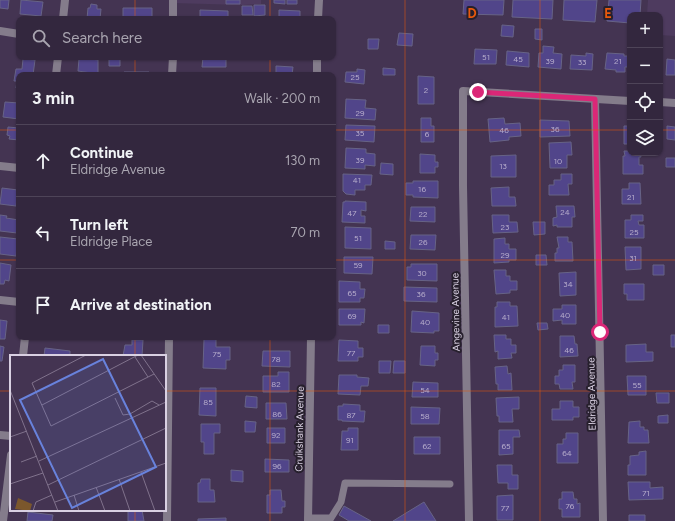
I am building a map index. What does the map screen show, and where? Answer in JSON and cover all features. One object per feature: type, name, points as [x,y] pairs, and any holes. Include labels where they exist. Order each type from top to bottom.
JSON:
[{"type":"street","points":[[63,16],[65,0]]},
{"type":"street","points":[[173,0],[173,16]]},
{"type":"street","points":[[318,16],[319,0]]},
{"type":"street","points":[[0,32],[16,34]]},
{"type":"street","points":[[56,72],[58,60]]},
{"type":"street","points":[[172,72],[173,60]]},
{"type":"street","points":[[317,60],[317,72]]},
{"type":"street","name":"Angevine Avenue","points":[[469,521],[463,194],[464,91],[595,99]]},
{"type":"street","points":[[595,99],[627,101]]},
{"type":"street","name":"Eldridge Avenue","points":[[595,99],[603,521]]},
{"type":"street","points":[[663,102],[675,103]]},
{"type":"street","points":[[0,166],[16,168]]},
{"type":"street","points":[[0,300],[16,302]]},
{"type":"street","points":[[23,355],[25,340]]},
{"type":"street","points":[[167,521],[169,340]]},
{"type":"street","name":"Cruikshank Avenue","points":[[308,519],[311,340]]},
{"type":"street","points":[[0,435],[10,436]]},
{"type":"street","points":[[3,521],[10,463]]},
{"type":"lane","points":[[308,519],[332,520],[341,502],[345,483],[450,484]]},
{"type":"shaded area","points":[[172,0],[261,0],[261,4],[243,5],[172,3]]},
{"type":"shaded area","points":[[648,0],[675,0],[675,36],[663,35],[663,12],[647,12]]},
{"type":"building","points":[[0,0],[9,0],[8,9],[0,8]]},
{"type":"building","points":[[21,0],[43,2],[41,16],[20,14]]},
{"type":"building","points":[[226,0],[240,0],[240,4],[226,4]]},
{"type":"building","points":[[274,0],[285,0],[285,4],[274,3]]},
{"type":"building","points":[[287,0],[297,0],[297,4],[287,4]]},
{"type":"building","points":[[464,0],[504,0],[503,15],[463,14]]},
{"type":"building","points":[[513,0],[553,0],[552,19],[512,17]]},
{"type":"building","points":[[564,0],[597,0],[595,22],[563,20]]},
{"type":"building","points":[[609,0],[641,0],[640,12],[627,12],[627,23],[607,21]]},
{"type":"building","points":[[91,4],[97,5],[97,9],[101,9],[100,16],[87,16],[88,8],[90,8]]},
{"type":"building","points":[[254,5],[265,5],[265,15],[254,16]]},
{"type":"building","points":[[242,6],[252,6],[253,15],[242,15]]},
{"type":"building","points":[[123,8],[152,8],[152,16],[123,16]]},
{"type":"building","points":[[200,10],[228,11],[228,16],[200,16]]},
{"type":"building","points":[[279,10],[300,11],[300,16],[279,16]]},
{"type":"building","points":[[502,25],[514,26],[513,37],[501,36]]},
{"type":"building","points":[[535,29],[542,29],[542,40],[535,39]]},
{"type":"building","points":[[399,33],[413,34],[412,46],[397,45]]},
{"type":"building","points":[[368,39],[379,39],[378,49],[368,49]]},
{"type":"building","points":[[543,46],[554,47],[553,53],[562,54],[561,69],[538,67],[539,53],[543,53]]},
{"type":"building","points":[[475,49],[497,50],[496,64],[474,64]]},
{"type":"building","points":[[507,51],[529,53],[529,67],[506,65]]},
{"type":"building","points":[[586,53],[593,54],[592,70],[570,69],[571,55],[586,56]]},
{"type":"building","points":[[607,53],[624,54],[624,56],[627,56],[627,67],[625,67],[625,72],[616,72],[616,70],[605,69]]},
{"type":"building","points":[[667,59],[675,60],[675,75],[666,75]]},
{"type":"building","points":[[23,60],[35,60],[33,72],[16,72],[16,81],[14,81],[16,69],[22,69]]},
{"type":"building","points":[[79,60],[98,60],[98,72],[78,71]]},
{"type":"building","points":[[109,60],[120,60],[120,66],[109,66]]},
{"type":"building","points":[[203,60],[226,60],[226,67],[202,67]]},
{"type":"building","points":[[276,66],[293,67],[292,72],[276,72]]},
{"type":"building","points":[[383,68],[395,69],[395,75],[383,75]]},
{"type":"building","points":[[357,69],[365,70],[364,84],[345,82],[346,72],[357,72]]},
{"type":"building","points":[[418,76],[434,77],[434,104],[418,104]]},
{"type":"building","points":[[346,99],[366,100],[365,108],[376,109],[375,120],[345,118]]},
{"type":"building","points":[[5,102],[16,103],[16,119],[3,117]]},
{"type":"building","points":[[421,118],[431,118],[431,126],[434,126],[434,142],[421,142]]},
{"type":"building","points":[[504,118],[505,124],[520,123],[521,136],[509,137],[509,140],[490,142],[488,119]]},
{"type":"building","points":[[540,120],[569,121],[570,136],[540,137]]},
{"type":"building","points":[[346,125],[375,126],[374,142],[345,140]]},
{"type":"building","points":[[624,126],[627,126],[627,144],[624,144]]},
{"type":"building","points":[[667,126],[675,127],[675,140],[667,139]]},
{"type":"building","points":[[8,127],[16,128],[16,140],[9,139],[10,136],[7,135]]},
{"type":"building","points":[[571,142],[572,155],[567,155],[567,168],[550,168],[549,143]]},
{"type":"building","points":[[346,148],[366,149],[366,153],[375,154],[375,166],[365,165],[365,169],[345,168]]},
{"type":"building","points":[[624,151],[627,151],[627,156],[641,156],[639,157],[639,165],[643,165],[643,174],[623,174],[623,156],[625,156]]},
{"type":"building","points":[[420,154],[435,155],[435,162],[438,162],[438,167],[435,167],[435,173],[420,173]]},
{"type":"building","points":[[516,155],[516,177],[491,177],[491,156]]},
{"type":"building","points":[[666,158],[675,158],[675,167],[666,167]]},
{"type":"building","points":[[381,163],[393,164],[393,175],[380,174]]},
{"type":"building","points":[[343,174],[372,175],[371,185],[365,185],[365,190],[355,190],[355,195],[346,194],[343,191]]},
{"type":"building","points":[[561,174],[572,174],[572,184],[568,184],[569,195],[549,195],[549,185],[554,185],[554,180],[561,180]]},
{"type":"building","points":[[413,181],[438,181],[438,198],[413,197],[413,195],[406,195],[406,183],[413,183]]},
{"type":"building","points":[[629,183],[640,183],[641,204],[622,204],[622,189],[629,189]]},
{"type":"building","points":[[509,187],[509,197],[515,197],[516,206],[492,206],[491,188]]},
{"type":"building","points":[[2,188],[16,190],[16,206],[0,204]]},
{"type":"building","points":[[343,202],[366,202],[366,211],[361,210],[361,216],[365,216],[365,223],[342,222]]},
{"type":"building","points":[[556,206],[574,206],[575,217],[572,217],[572,227],[557,227],[557,225],[553,226],[553,218],[557,217]]},
{"type":"building","points":[[411,207],[435,207],[435,222],[410,221]]},
{"type":"building","points":[[0,215],[7,216],[6,218],[16,220],[16,233],[0,231]]},
{"type":"building","points":[[492,215],[509,215],[509,222],[517,222],[518,232],[493,233]]},
{"type":"building","points":[[631,215],[643,215],[643,221],[638,221],[639,225],[644,225],[644,238],[625,238],[625,220],[631,220]]},
{"type":"building","points":[[533,222],[545,222],[545,234],[534,235]]},
{"type":"building","points":[[345,227],[371,228],[371,249],[345,248]]},
{"type":"building","points":[[411,235],[436,235],[435,250],[410,249]]},
{"type":"building","points":[[0,237],[16,239],[16,256],[0,254]]},
{"type":"building","points":[[557,237],[568,237],[568,242],[572,242],[573,261],[555,261],[555,253],[557,253],[557,248],[559,248]]},
{"type":"building","points":[[505,238],[505,244],[509,244],[509,249],[516,249],[516,260],[494,263],[494,239]]},
{"type":"building","points":[[385,241],[395,242],[395,249],[385,249]]},
{"type":"building","points":[[625,247],[641,247],[641,269],[626,270]]},
{"type":"building","points":[[536,255],[546,255],[547,265],[536,265]]},
{"type":"building","points":[[344,257],[373,257],[372,274],[344,273]]},
{"type":"building","points":[[0,263],[11,265],[9,281],[5,280],[4,284],[0,284]]},
{"type":"building","points":[[411,264],[437,264],[437,281],[407,280],[407,267],[411,267]]},
{"type":"building","points":[[653,265],[664,265],[664,275],[653,275]]},
{"type":"building","points":[[494,270],[506,270],[506,276],[510,276],[510,281],[517,281],[517,290],[510,290],[510,293],[496,294]]},
{"type":"building","points":[[576,272],[576,295],[560,296],[559,273]]},
{"type":"building","points":[[339,281],[360,282],[360,289],[365,289],[364,298],[360,298],[360,302],[339,302]]},
{"type":"building","points":[[624,284],[644,284],[644,300],[627,300],[627,294],[624,294]]},
{"type":"building","points":[[404,287],[437,288],[437,302],[404,301]]},
{"type":"building","points":[[497,302],[510,302],[510,306],[517,306],[518,326],[495,327],[495,307],[497,307]]},
{"type":"building","points":[[562,305],[576,305],[576,324],[562,324],[562,320],[553,321],[553,309],[562,309]]},
{"type":"building","points":[[339,309],[365,309],[364,323],[361,322],[361,325],[339,325]]},
{"type":"building","points":[[412,311],[439,313],[439,331],[434,331],[434,333],[411,332]]},
{"type":"building","points":[[0,320],[7,321],[5,339],[0,339]]},
{"type":"building","points":[[537,323],[547,323],[548,329],[538,330]]},
{"type":"building","points":[[378,325],[389,325],[389,333],[378,333]]},
{"type":"building","points":[[494,335],[506,335],[506,339],[511,339],[511,345],[516,345],[516,353],[511,353],[512,358],[498,359],[498,351],[495,352]]},
{"type":"building","points":[[671,335],[675,335],[675,347],[671,347]]},
{"type":"building","points":[[560,336],[574,336],[575,344],[577,344],[578,356],[560,357]]},
{"type":"building","points":[[132,340],[143,340],[142,355],[123,355],[125,345],[132,345]]},
{"type":"building","points":[[204,340],[216,340],[216,347],[230,347],[230,360],[226,360],[226,369],[203,368]]},
{"type":"building","points":[[339,340],[358,341],[358,348],[363,348],[363,357],[358,357],[358,361],[338,361]]},
{"type":"building","points":[[646,344],[646,352],[653,352],[653,361],[626,362],[626,345]]},
{"type":"building","points":[[0,346],[4,347],[2,361],[0,361]]},
{"type":"building","points":[[421,346],[435,346],[435,353],[438,353],[438,360],[435,360],[435,366],[420,365]]},
{"type":"building","points":[[45,348],[70,351],[70,355],[44,355]]},
{"type":"building","points":[[263,351],[290,351],[290,367],[262,366]]},
{"type":"building","points":[[379,361],[391,361],[390,373],[379,373]]},
{"type":"building","points":[[394,361],[405,361],[405,373],[393,373]]},
{"type":"building","points":[[563,365],[575,365],[575,382],[572,382],[573,389],[560,389],[559,384],[555,384],[555,376],[559,376],[559,370],[563,370]]},
{"type":"building","points":[[507,366],[508,374],[511,373],[512,390],[498,390],[498,384],[496,384],[495,367]]},
{"type":"building","points":[[278,372],[289,372],[289,392],[263,392],[263,376],[278,376]]},
{"type":"building","points":[[339,375],[357,375],[357,377],[369,378],[368,386],[361,386],[360,395],[338,394]]},
{"type":"building","points":[[627,376],[646,376],[646,395],[628,395]]},
{"type":"building","points":[[413,382],[438,383],[438,397],[412,397]]},
{"type":"building","points":[[200,388],[216,388],[216,416],[199,415]]},
{"type":"building","points":[[656,393],[669,393],[669,403],[657,403]]},
{"type":"building","points":[[246,396],[257,397],[257,408],[245,407]]},
{"type":"building","points":[[519,397],[519,409],[512,409],[513,422],[499,422],[499,416],[497,416],[496,398]]},
{"type":"building","points":[[560,401],[573,401],[573,407],[579,407],[579,417],[573,417],[573,420],[552,420],[552,409],[560,409]]},
{"type":"building","points":[[266,403],[286,403],[287,419],[266,419]]},
{"type":"building","points":[[343,404],[360,405],[360,411],[365,411],[364,422],[338,420],[338,406],[343,406]]},
{"type":"building","points":[[411,407],[440,408],[439,424],[411,424]]},
{"type":"building","points":[[668,415],[668,423],[658,423],[658,416]]},
{"type":"building","points":[[245,421],[256,422],[255,432],[245,432]]},
{"type":"building","points":[[640,421],[640,427],[644,427],[644,430],[648,430],[649,443],[628,443],[629,422]]},
{"type":"building","points":[[201,424],[220,424],[220,433],[214,433],[214,454],[204,454],[204,442],[201,442]]},
{"type":"building","points":[[267,428],[285,428],[285,443],[267,443]]},
{"type":"building","points":[[348,428],[358,428],[358,450],[341,450],[342,431],[348,431]]},
{"type":"building","points":[[499,430],[519,430],[520,437],[513,437],[513,454],[499,455]]},
{"type":"building","points":[[566,433],[578,433],[578,463],[557,463],[557,444],[563,444],[563,439],[566,439]]},
{"type":"building","points":[[414,437],[440,437],[440,454],[414,454]]},
{"type":"building","points":[[646,451],[646,475],[628,475],[630,456],[639,455],[639,452]]},
{"type":"building","points":[[265,459],[289,460],[289,472],[265,472]]},
{"type":"building","points":[[497,465],[512,465],[512,475],[518,475],[518,489],[508,489],[508,483],[498,483]]},
{"type":"building","points":[[231,470],[243,471],[243,482],[231,481]]},
{"type":"building","points":[[201,479],[210,479],[210,490],[214,490],[215,502],[198,502],[198,483],[200,483]]},
{"type":"building","points":[[628,482],[650,482],[650,488],[663,487],[663,499],[629,500]]},
{"type":"building","points":[[270,490],[281,490],[282,501],[285,501],[285,507],[282,507],[282,513],[267,513],[267,495],[270,495]]},
{"type":"building","points":[[562,492],[573,492],[574,499],[577,499],[577,504],[580,503],[580,517],[562,517],[562,509],[559,509],[559,499],[562,499]]},
{"type":"building","points":[[513,495],[513,520],[497,520],[497,496]]},
{"type":"building","points":[[424,502],[436,521],[393,521]]},
{"type":"building","points":[[344,506],[371,521],[349,521],[339,515]]},
{"type":"building","points":[[128,511],[142,511],[144,521],[128,521]]},
{"type":"building","points":[[28,512],[53,515],[52,521],[27,521]]},
{"type":"building","points":[[629,515],[645,515],[645,521],[629,521]]},
{"type":"building","points":[[226,518],[226,521],[198,521],[198,519]]},
{"type":"route","points":[[478,92],[595,99],[600,332]]}]
